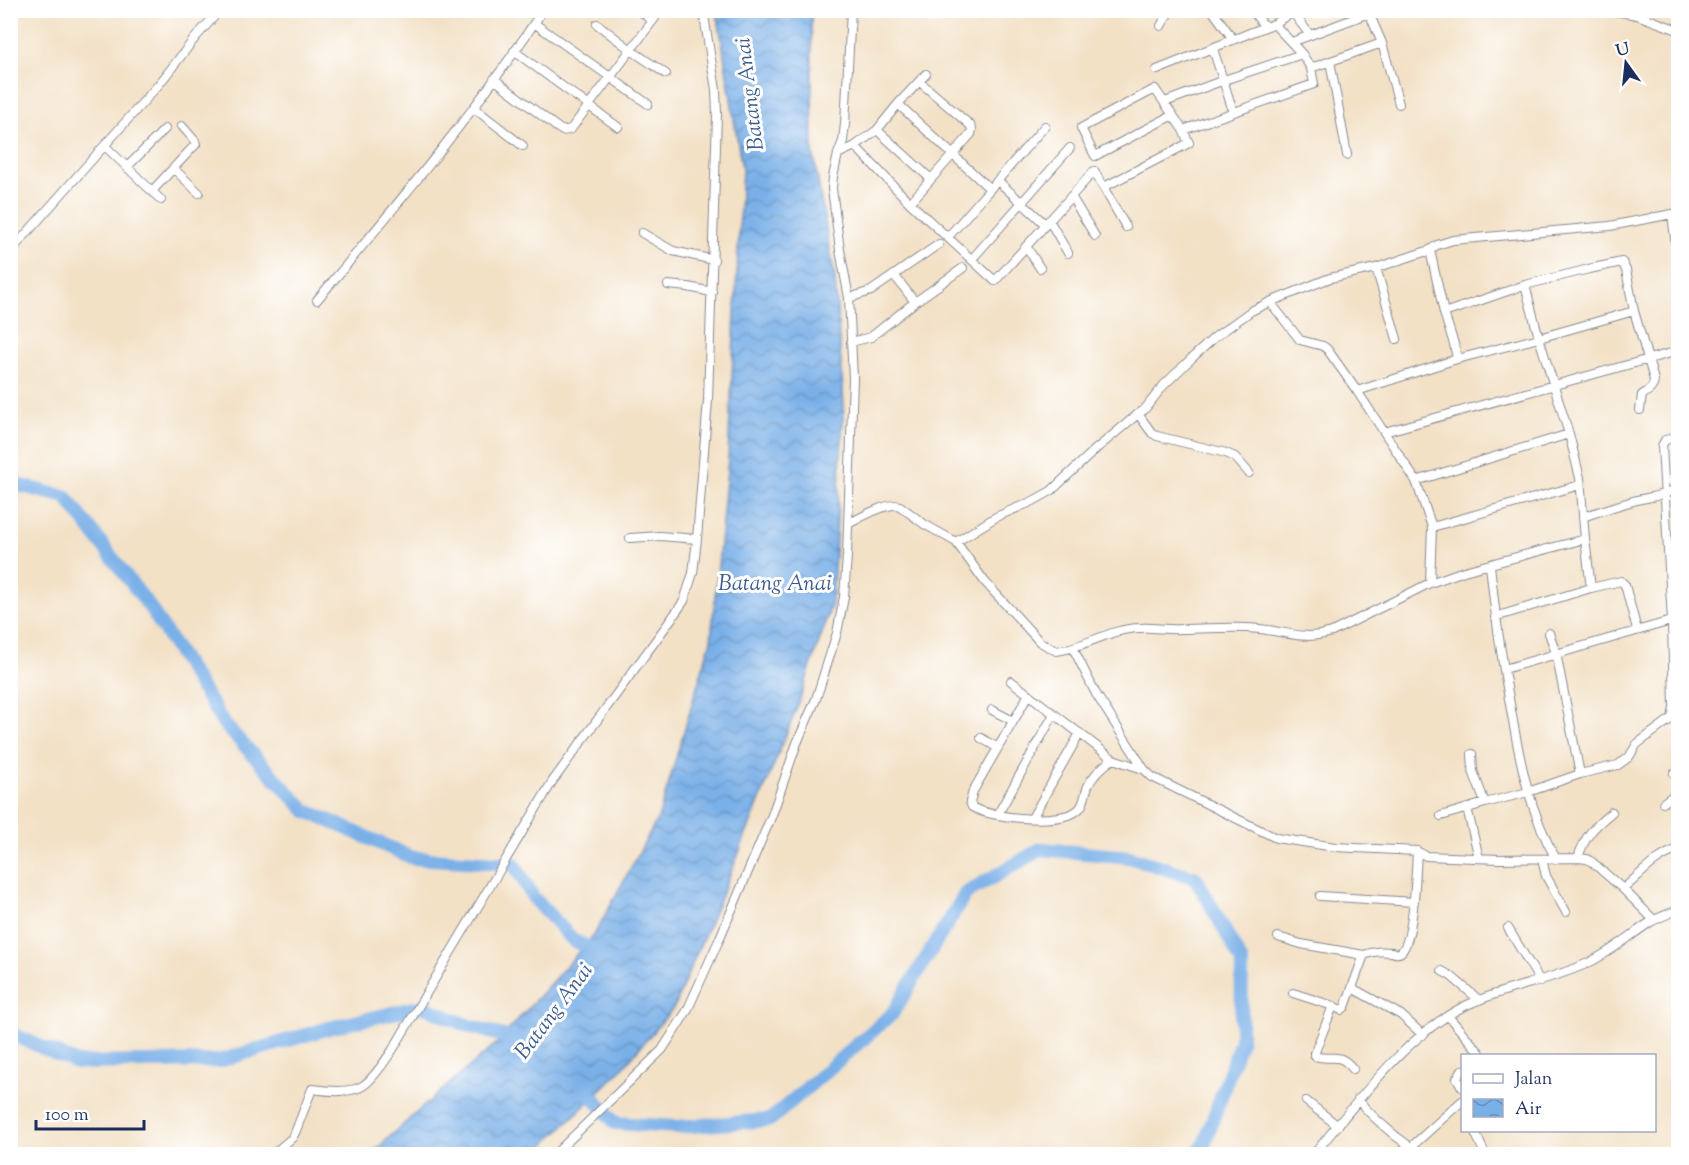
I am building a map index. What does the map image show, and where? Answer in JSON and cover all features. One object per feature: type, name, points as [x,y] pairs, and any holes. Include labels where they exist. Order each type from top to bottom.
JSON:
[{"type":"street","points":[[10,252],[160,83],[220,10]]},
{"type":"street","points":[[317,300],[429,167],[543,10]]},
{"type":"street","points":[[639,10],[653,21]]},
{"type":"street","points":[[494,79],[563,131],[571,129],[662,10]]},
{"type":"street","points":[[273,1155],[295,1133],[312,1089],[360,1088],[392,1051],[552,782],[684,601],[693,573],[708,400],[717,102],[703,11],[690,14],[679,10]]},
{"type":"street","points":[[555,1155],[662,1050],[687,1011],[772,814],[797,743],[816,699],[837,633],[844,597],[853,378],[849,298],[832,189],[845,124],[851,10]]},
{"type":"street","points":[[1161,26],[1170,10]]},
{"type":"street","points":[[1212,10],[1233,39]]},
{"type":"street","points":[[1252,10],[1265,27]]},
{"type":"street","points":[[1609,10],[1637,15],[1678,30]]},
{"type":"street","points":[[1157,70],[1274,24],[1291,11],[1310,36]]},
{"type":"street","points":[[1292,42],[1369,12],[1382,43],[1399,104]]},
{"type":"street","points":[[534,23],[648,104]]},
{"type":"street","points":[[597,24],[666,74]]},
{"type":"street","points":[[1183,130],[1314,84],[1311,68],[1302,54],[1274,24]]},
{"type":"street","points":[[1311,68],[1382,43]]},
{"type":"street","points":[[1213,49],[1233,111]]},
{"type":"street","points":[[514,51],[618,127]]},
{"type":"street","points":[[1165,102],[1302,54]]},
{"type":"street","points":[[1330,61],[1347,155]]},
{"type":"street","points":[[838,154],[855,146],[877,130],[923,78],[971,127],[970,134],[910,203]]},
{"type":"street","points":[[1104,187],[1189,143],[1183,130],[1165,102],[1155,89],[1081,128],[1095,156],[1173,115]]},
{"type":"street","points":[[898,104],[990,189]]},
{"type":"street","points":[[474,108],[523,146]]},
{"type":"street","points":[[152,191],[196,144],[182,126]]},
{"type":"street","points":[[948,237],[1045,126]]},
{"type":"street","points":[[127,167],[165,129]]},
{"type":"street","points":[[877,130],[931,179]]},
{"type":"street","points":[[105,146],[161,200]]},
{"type":"street","points":[[855,146],[910,203],[995,281],[1094,171],[1126,227]]},
{"type":"street","points":[[972,259],[1070,148]]},
{"type":"street","points":[[173,168],[198,193]]},
{"type":"street","points":[[998,181],[1047,222],[1068,253]]},
{"type":"street","points":[[1071,196],[1095,236]]},
{"type":"street","points":[[956,542],[996,517],[1051,491],[1096,449],[1144,410],[1164,385],[1215,337],[1251,311],[1330,278],[1376,268],[1431,250],[1437,245],[1453,240],[1610,226],[1675,214],[1678,262]]},
{"type":"street","points":[[642,233],[673,251],[714,260]]},
{"type":"street","points":[[849,298],[865,294],[939,244]]},
{"type":"street","points":[[1026,246],[1040,268]]},
{"type":"street","points":[[1431,250],[1444,313],[1457,359]]},
{"type":"street","points":[[1444,313],[1525,285],[1622,262],[1626,270],[1634,311],[1654,384],[1642,395],[1640,410]]},
{"type":"street","points":[[851,342],[871,337],[963,268]]},
{"type":"street","points":[[1376,268],[1397,339]]},
{"type":"street","points":[[894,275],[915,302]]},
{"type":"street","points":[[668,285],[712,292]]},
{"type":"street","points":[[1525,285],[1569,434],[1580,485],[1591,588]]},
{"type":"street","points":[[1270,302],[1297,338],[1327,349],[1416,481],[1432,527],[1430,584]]},
{"type":"street","points":[[1357,391],[1457,359],[1634,311]]},
{"type":"street","points":[[1384,432],[1678,351]]},
{"type":"street","points":[[1138,414],[1152,433],[1157,436],[1226,453],[1235,457],[1249,472]]},
{"type":"street","points":[[1416,481],[1569,434]]},
{"type":"street","points":[[1441,816],[1528,792],[1580,774],[1618,765],[1625,762],[1637,744],[1672,718],[1675,620],[1662,446],[1665,440],[1678,437]]},
{"type":"street","points":[[1432,527],[1580,485]]},
{"type":"street","points":[[1583,517],[1678,489]]},
{"type":"street","points":[[848,524],[896,504],[924,524],[956,542],[985,582],[1040,642],[1056,651],[1073,648],[1121,631],[1139,628],[1180,630],[1229,627],[1318,637],[1350,624],[1430,584],[1464,571],[1585,539]]},
{"type":"street","points":[[630,538],[660,536],[697,539]]},
{"type":"street","points":[[1490,565],[1495,617],[1517,746],[1528,792],[1547,843],[1556,859]]},
{"type":"street","points":[[1495,617],[1591,588],[1623,582],[1637,630]]},
{"type":"street","points":[[1504,669],[1675,620]]},
{"type":"street","points":[[1549,633],[1556,653],[1580,774]]},
{"type":"street","points":[[1073,648],[1096,694],[1144,769],[1152,777],[1276,838],[1335,847],[1417,851],[1426,856],[1587,859],[1623,889],[1654,920]]},
{"type":"street","points":[[1011,681],[1113,759],[1144,769]]},
{"type":"street","points":[[1029,694],[973,791],[970,802],[972,807],[998,814],[1032,818],[1074,813],[1081,807],[1088,785],[1113,759]]},
{"type":"street","points":[[992,710],[1013,721]]},
{"type":"street","points":[[998,814],[1054,714]]},
{"type":"street","points":[[1032,818],[1080,733]]},
{"type":"street","points":[[981,738],[998,748]]},
{"type":"street","points":[[1472,754],[1473,771],[1485,803]]},
{"type":"street","points":[[1663,803],[1678,792]]},
{"type":"street","points":[[1467,808],[1479,858]]},
{"type":"street","points":[[1578,858],[1589,832],[1612,812]]},
{"type":"street","points":[[1623,889],[1650,864],[1678,849]]},
{"type":"street","points":[[1278,937],[1301,944],[1364,955],[1379,951],[1401,952],[1406,940],[1414,902],[1417,851]]},
{"type":"street","points":[[1542,859],[1546,876],[1566,912]]},
{"type":"street","points":[[1320,896],[1414,902]]},
{"type":"street","points":[[1314,1155],[1358,1099],[1403,1052],[1448,1016],[1479,1000],[1585,964],[1608,953],[1654,920],[1678,910]]},
{"type":"street","points":[[1508,928],[1540,981]]},
{"type":"street","points":[[1293,993],[1341,1010],[1344,1009],[1364,955]]},
{"type":"street","points":[[1442,971],[1479,1000]]},
{"type":"street","points":[[1352,988],[1401,1015],[1423,1035]]},
{"type":"street","points":[[1333,1006],[1315,1052],[1316,1056],[1341,1058],[1353,1069]]},
{"type":"street","points":[[1448,1016],[1479,1054]]},
{"type":"street","points":[[1461,1072],[1457,1078],[1461,1085]]},
{"type":"street","points":[[1358,1099],[1364,1108],[1414,1151],[1461,1103]]},
{"type":"street","points":[[1306,1101],[1338,1126]]},
{"type":"street","points":[[1474,1132],[1485,1155]]},
{"type":"water","name":"Batang Anai","points":[[717,11],[811,11],[813,152],[835,279],[844,405],[832,603],[799,702],[674,1007],[620,1071],[535,1154],[371,1154],[497,1043],[594,935],[659,816],[711,640],[728,459],[742,169]]},
{"type":"waterway","points":[[10,483],[66,497],[149,606],[224,724],[305,810],[413,858],[514,864],[533,897],[574,941],[601,953]]},
{"type":"waterway","points":[[582,1084],[615,1123],[677,1127],[770,1120],[892,1014],[966,893],[1041,849],[1129,857],[1196,878],[1242,962],[1241,1040],[1204,1145],[1197,1154]]},
{"type":"waterway","points":[[10,1033],[77,1063],[219,1061],[329,1028],[422,1006],[466,1025],[520,1041]]}]
